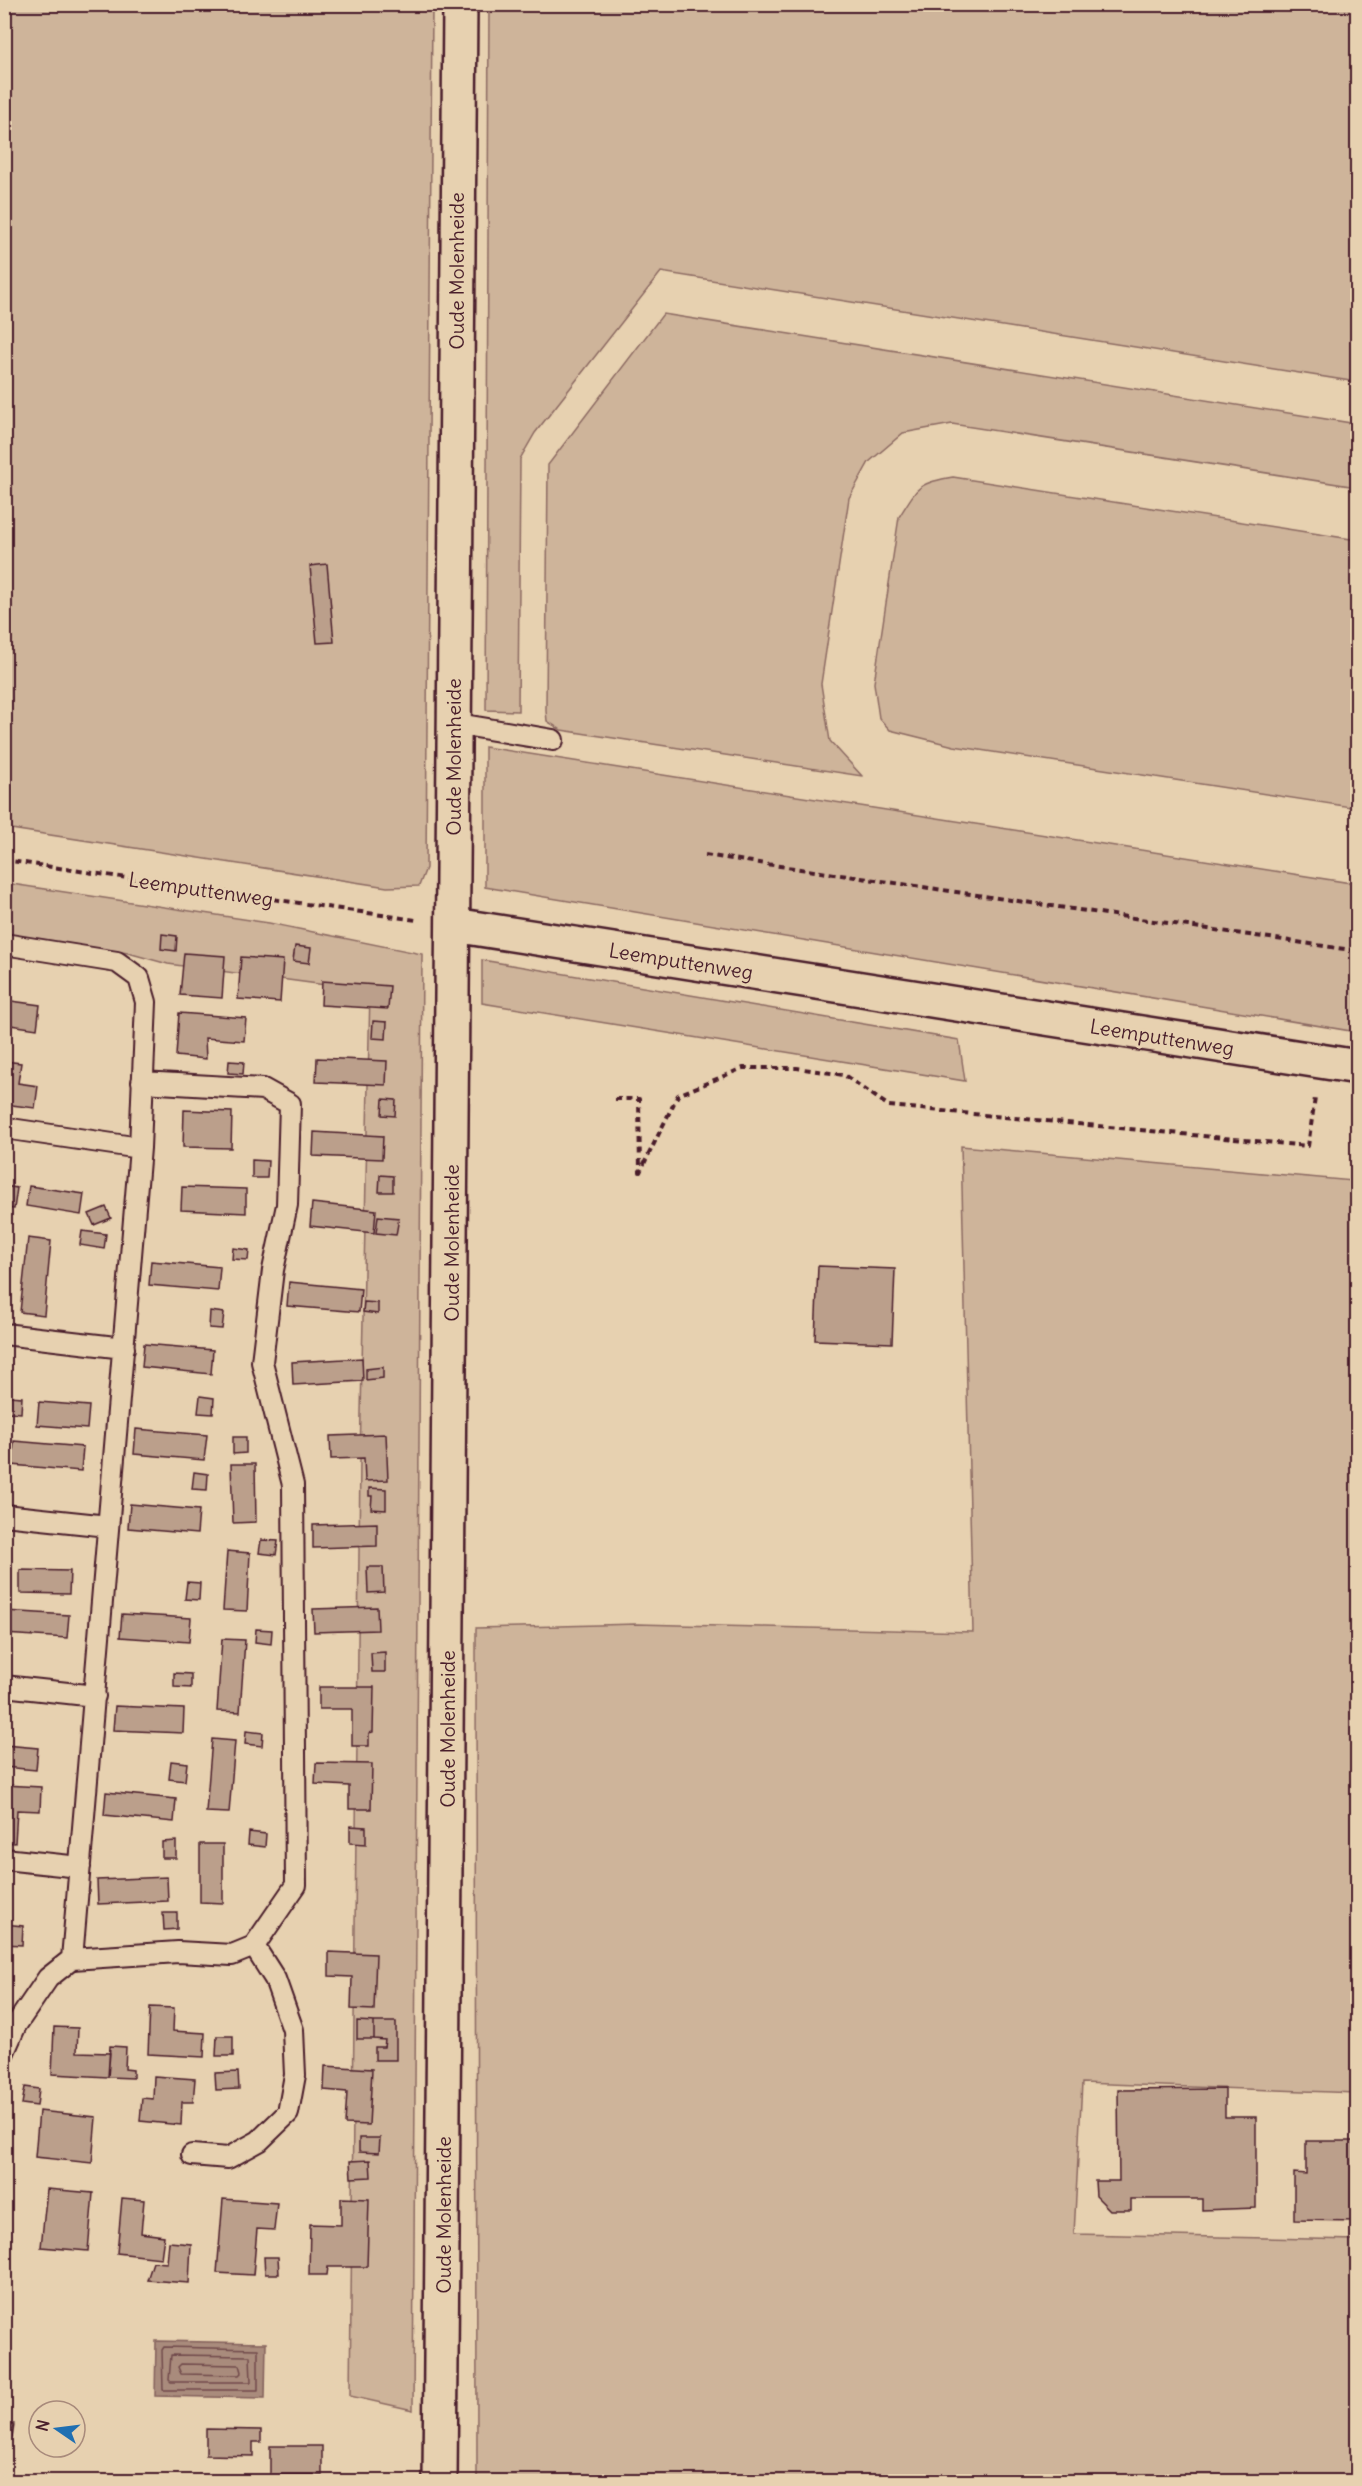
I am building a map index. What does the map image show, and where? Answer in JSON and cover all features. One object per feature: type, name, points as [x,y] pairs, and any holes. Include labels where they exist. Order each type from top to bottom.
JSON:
[{"type":"street","name":"Oude Molenheide","points":[[440,2481],[454,925],[452,723],[460,4]]},
{"type":"street","name":"Leemputtenweg","points":[[454,925],[1358,1067]]},
{"type":"lane","points":[[452,723],[553,740]]},
{"type":"lane","points":[[4,945],[117,962],[140,978],[146,1002],[140,1149],[72,1959]]},
{"type":"lane","points":[[4,2052],[16,2025],[48,1978],[72,1959],[178,1952],[232,1955],[254,1946],[296,1885],[293,1485],[262,1362],[273,1270],[287,1205],[290,1104],[263,1089],[142,1082]]},
{"type":"lane","points":[[4,1128],[140,1149]]},
{"type":"lane","points":[[4,1334],[124,1348]]},
{"type":"lane","points":[[4,1515],[108,1526]]},
{"type":"lane","points":[[4,1686],[95,1696]]},
{"type":"lane","points":[[4,1859],[80,1867]]},
{"type":"lane","points":[[192,2155],[228,2158],[259,2141],[288,2113],[295,2075],[293,2030],[275,1979],[254,1946]]},
{"type":"path","points":[[705,855],[1358,951]]},
{"type":"path","name":"Leemputtenweg","points":[[4,860],[454,925]]},
{"type":"path","points":[[615,1099],[639,1099],[640,1172],[678,1095],[743,1068],[797,1068],[844,1075],[889,1106],[1308,1146],[1321,1062]]},
{"type":"shaded area","points":[[4,5],[432,5],[426,868],[419,886],[387,887],[5,828]]},
{"type":"shaded area","points":[[489,5],[1357,5],[1357,382],[661,272],[535,433],[520,459],[518,711],[486,710]]},
{"type":"shaded area","points":[[663,314],[1357,424],[1357,487],[952,424],[903,433],[869,462],[849,498],[821,684],[830,741],[862,776],[561,730],[547,721],[546,711],[548,465]]},
{"type":"shaded area","points":[[953,477],[1357,540],[1357,808],[954,746],[890,730],[879,718],[874,683],[899,517],[910,499],[925,484]]},
{"type":"shaded area","points":[[485,747],[1357,884],[1357,1032],[485,887]]},
{"type":"shaded area","points":[[5,883],[269,923],[422,954],[413,2410],[350,2396],[360,1460],[370,991],[168,964],[128,953],[5,935]]},
{"type":"shaded area","points":[[482,960],[959,1040],[965,1081],[482,1003]]},
{"type":"shaded area","points":[[1357,1126],[1357,2093],[1082,2083],[1074,2234],[1357,2240],[1357,2481],[477,2481],[476,1628],[637,1624],[973,1632],[961,1146],[1353,1181]]},
{"type":"water","points":[[156,2341],[266,2343],[265,2398],[155,2396]]},
{"type":"building","points":[[327,564],[334,642],[317,643],[310,566]]},
{"type":"building","points":[[162,934],[177,936],[176,951],[161,949]]},
{"type":"building","points":[[295,946],[311,948],[309,963],[293,961]]},
{"type":"building","points":[[184,953],[225,956],[222,998],[180,995]]},
{"type":"building","points":[[241,957],[283,960],[280,1002],[238,999]]},
{"type":"building","points":[[322,981],[390,986],[388,1009],[321,1005]]},
{"type":"building","points":[[4,1000],[40,1005],[37,1029],[4,1024]]},
{"type":"building","points":[[179,1013],[246,1018],[244,1041],[205,1038],[206,1059],[176,1056]]},
{"type":"building","points":[[373,1021],[387,1022],[386,1039],[372,1038]]},
{"type":"building","points":[[317,1058],[387,1061],[386,1085],[316,1082]]},
{"type":"building","points":[[4,1061],[21,1063],[18,1083],[38,1086],[35,1108],[4,1104]]},
{"type":"building","points":[[229,1061],[244,1062],[243,1074],[228,1073]]},
{"type":"building","points":[[383,1099],[396,1100],[395,1116],[382,1115]]},
{"type":"building","points":[[184,1110],[232,1112],[231,1148],[183,1147]]},
{"type":"building","points":[[314,1132],[383,1136],[382,1159],[313,1156]]},
{"type":"building","points":[[252,1160],[268,1161],[267,1178],[252,1178]]},
{"type":"building","points":[[380,1175],[393,1176],[393,1192],[379,1192]]},
{"type":"building","points":[[4,1186],[17,1188],[14,1209],[4,1208]]},
{"type":"building","points":[[29,1186],[84,1194],[81,1215],[26,1206]]},
{"type":"building","points":[[182,1187],[246,1189],[246,1213],[181,1210]]},
{"type":"building","points":[[312,1203],[376,1210],[374,1233],[310,1226]]},
{"type":"building","points":[[106,1207],[111,1218],[94,1225],[89,1214]]},
{"type":"building","points":[[378,1216],[399,1218],[396,1235],[376,1233]]},
{"type":"building","points":[[82,1231],[106,1234],[104,1249],[80,1245]]},
{"type":"building","points":[[28,1238],[51,1241],[44,1315],[20,1312]]},
{"type":"building","points":[[233,1248],[249,1250],[248,1260],[232,1259]]},
{"type":"building","points":[[151,1261],[220,1267],[218,1291],[149,1285]]},
{"type":"building","points":[[818,1266],[895,1269],[892,1343],[815,1340]]},
{"type":"building","points":[[289,1282],[361,1289],[359,1312],[287,1306]]},
{"type":"building","points":[[364,1302],[378,1303],[378,1314],[363,1312]]},
{"type":"building","points":[[210,1311],[224,1313],[222,1329],[209,1328]]},
{"type":"building","points":[[144,1344],[213,1350],[211,1374],[142,1367]]},
{"type":"building","points":[[362,1358],[363,1381],[293,1385],[292,1362]]},
{"type":"building","points":[[383,1367],[383,1378],[366,1380],[366,1369]]},
{"type":"building","points":[[9,1396],[22,1397],[21,1413],[8,1412]]},
{"type":"building","points":[[200,1396],[214,1398],[213,1414],[198,1413]]},
{"type":"building","points":[[39,1402],[89,1406],[87,1429],[37,1425]]},
{"type":"building","points":[[136,1429],[207,1435],[204,1460],[134,1454]]},
{"type":"building","points":[[386,1434],[388,1480],[365,1481],[364,1458],[331,1459],[330,1436]]},
{"type":"building","points":[[233,1437],[246,1437],[246,1453],[233,1454]]},
{"type":"building","points":[[14,1441],[83,1447],[81,1471],[12,1465]]},
{"type":"building","points":[[231,1464],[255,1464],[256,1522],[233,1523]]},
{"type":"building","points":[[194,1472],[208,1474],[207,1490],[192,1489]]},
{"type":"building","points":[[369,1488],[386,1489],[386,1510],[371,1509],[372,1496],[369,1496]]},
{"type":"building","points":[[130,1504],[199,1510],[197,1534],[128,1528]]},
{"type":"building","points":[[377,1523],[377,1546],[313,1548],[313,1525]]},
{"type":"building","points":[[261,1540],[278,1541],[276,1555],[259,1553]]},
{"type":"building","points":[[227,1551],[250,1553],[247,1611],[223,1610]]},
{"type":"building","points":[[367,1567],[383,1567],[384,1592],[368,1593]]},
{"type":"building","points":[[20,1570],[70,1571],[69,1594],[20,1593]]},
{"type":"building","points":[[187,1582],[200,1583],[199,1600],[185,1599]]},
{"type":"building","points":[[377,1607],[378,1630],[314,1632],[313,1609]]},
{"type":"building","points":[[5,1611],[69,1615],[67,1638],[4,1634]]},
{"type":"building","points":[[122,1614],[191,1618],[189,1642],[120,1637]]},
{"type":"building","points":[[256,1629],[272,1630],[271,1644],[255,1642]]},
{"type":"building","points":[[222,1639],[245,1640],[240,1712],[217,1711]]},
{"type":"building","points":[[385,1652],[385,1672],[372,1672],[371,1653]]},
{"type":"building","points":[[174,1673],[191,1674],[191,1688],[174,1687]]},
{"type":"building","points":[[319,1687],[374,1687],[373,1732],[369,1733],[369,1746],[352,1746],[352,1709],[319,1709]]},
{"type":"building","points":[[115,1706],[184,1709],[183,1733],[113,1730]]},
{"type":"building","points":[[4,1722],[5,1745],[38,1748],[36,1770],[4,1767]]},
{"type":"building","points":[[246,1731],[263,1733],[262,1746],[245,1744]]},
{"type":"building","points":[[212,1739],[235,1741],[229,1813],[206,1812]]},
{"type":"building","points":[[171,1761],[187,1763],[185,1781],[169,1779]]},
{"type":"building","points":[[316,1763],[372,1764],[371,1809],[349,1809],[349,1786],[315,1784]]},
{"type":"building","points":[[4,1785],[41,1787],[40,1811],[17,1810],[15,1843],[4,1842]]},
{"type":"building","points":[[106,1792],[176,1799],[174,1822],[104,1815]]},
{"type":"building","points":[[350,1826],[366,1827],[366,1844],[350,1843]]},
{"type":"building","points":[[249,1832],[266,1834],[265,1847],[248,1845]]},
{"type":"building","points":[[176,1841],[176,1858],[162,1858],[162,1842]]},
{"type":"building","points":[[200,1844],[223,1844],[223,1903],[200,1902]]},
{"type":"building","points":[[167,1877],[168,1901],[98,1904],[97,1880]]},
{"type":"building","points":[[163,1913],[177,1913],[177,1929],[164,1930]]},
{"type":"building","points":[[4,1924],[23,1926],[22,1945],[4,1944]]},
{"type":"building","points":[[329,1952],[376,1954],[374,2010],[351,2009],[352,1977],[329,1976]]},
{"type":"building","points":[[150,2007],[174,2008],[173,2031],[205,2033],[204,2057],[148,2054]]},
{"type":"building","points":[[357,2021],[374,2022],[374,2039],[357,2039]]},
{"type":"building","points":[[374,2022],[396,2022],[396,2060],[375,2060],[375,2047],[384,2047],[385,2040],[374,2039]]},
{"type":"building","points":[[54,2027],[78,2028],[77,2052],[110,2053],[108,2077],[52,2074]]},
{"type":"building","points":[[217,2036],[233,2036],[233,2056],[216,2056]]},
{"type":"building","points":[[110,2046],[126,2047],[125,2069],[133,2070],[133,2078],[108,2077]]},
{"type":"building","points":[[325,2066],[372,2069],[369,2125],[345,2124],[347,2092],[324,2090]]},
{"type":"building","points":[[238,2072],[239,2089],[216,2090],[215,2073]]},
{"type":"building","points":[[154,2076],[195,2079],[193,2102],[182,2102],[181,2125],[140,2121],[142,2098],[153,2099]]},
{"type":"building","points":[[25,2087],[39,2089],[37,2106],[22,2104]]},
{"type":"building","points":[[1225,2089],[1225,2117],[1256,2117],[1256,2208],[1202,2210],[1202,2199],[1131,2199],[1131,2210],[1110,2210],[1096,2196],[1095,2181],[1119,2181],[1118,2090]]},
{"type":"building","points":[[39,2111],[96,2117],[92,2163],[35,2157]]},
{"type":"building","points":[[359,2138],[380,2138],[379,2153],[359,2152]]},
{"type":"building","points":[[1306,2141],[1358,2141],[1358,2221],[1294,2220],[1294,2173],[1306,2174]]},
{"type":"building","points":[[370,2160],[371,2177],[351,2178],[350,2161]]},
{"type":"building","points":[[47,2189],[93,2193],[88,2251],[41,2247]]},
{"type":"building","points":[[122,2198],[144,2200],[141,2233],[164,2236],[161,2258],[117,2253]]},
{"type":"building","points":[[341,2198],[369,2199],[367,2267],[328,2267],[327,2275],[309,2275],[310,2224],[341,2225]]},
{"type":"building","points":[[223,2199],[277,2203],[274,2230],[257,2229],[253,2275],[217,2273]]},
{"type":"building","points":[[169,2242],[191,2244],[189,2283],[147,2280],[153,2262],[167,2263]]},
{"type":"building","points":[[264,2257],[278,2257],[279,2274],[265,2274]]},
{"type":"building","points":[[4,2422],[14,2424],[12,2437],[4,2435]]},
{"type":"building","points":[[206,2429],[261,2430],[261,2442],[253,2442],[253,2456],[206,2455]]},
{"type":"building","points":[[270,2446],[322,2446],[322,2475],[270,2475]]}]
